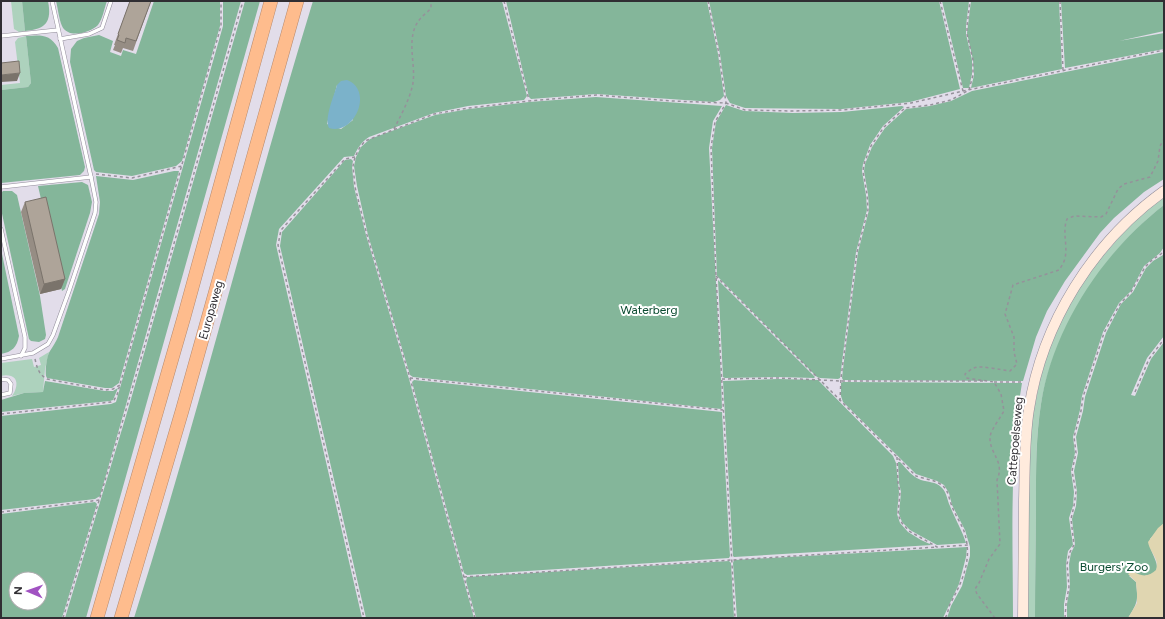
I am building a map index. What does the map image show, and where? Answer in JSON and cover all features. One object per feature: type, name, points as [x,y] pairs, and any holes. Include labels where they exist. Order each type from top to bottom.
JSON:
[{"type":"highway","name":"Europaweg","points":[[97,618],[271,1]]},
{"type":"highway","name":"Europaweg","points":[[121,618],[182,411],[297,1]]},
{"type":"street","name":"Cattepoelseweg","points":[[1023,618],[1025,460],[1027,422],[1034,383],[1043,353],[1051,332],[1080,278],[1102,249],[1125,224],[1164,191]]},
{"type":"lane","points":[[1,359],[33,353],[48,344],[53,335],[95,213],[96,202],[91,175],[52,1]]},
{"type":"lane","points":[[60,39],[89,34],[102,28],[111,1]]},
{"type":"lane","points":[[1,36],[58,30]]},
{"type":"lane","points":[[1,187],[91,175]]},
{"type":"lane","points":[[1,229],[25,337],[25,348],[21,356]]},
{"type":"lane","points":[[1,379],[8,380],[11,384],[10,393],[1,395]]},
{"type":"path","points":[[1,414],[111,402],[114,400],[120,385],[221,26],[221,1]]},
{"type":"path","points":[[63,618],[100,500],[243,1]]},
{"type":"path","points":[[394,129],[409,98],[413,83],[412,44],[416,26],[420,18],[431,8],[431,1]]},
{"type":"path","points":[[504,1],[529,101]]},
{"type":"path","points":[[708,1],[719,54],[726,103],[715,122],[710,148],[723,410],[736,618]]},
{"type":"path","points":[[940,1],[962,91]]},
{"type":"path","points":[[970,1],[967,34],[973,60],[970,90]]},
{"type":"path","points":[[1060,1],[1064,70]]},
{"type":"path","points":[[475,618],[410,378],[367,235],[356,187],[353,166],[355,157],[365,141],[434,114],[529,101],[596,96],[726,103],[744,110],[842,110],[911,103],[962,91],[1164,50]]},
{"type":"path","points":[[840,401],[841,380],[857,252],[868,210],[863,171],[871,146],[884,127],[905,108],[930,105],[951,100],[970,90]]},
{"type":"path","points":[[355,157],[345,159],[281,230],[278,246],[364,618]]},
{"type":"path","points":[[91,175],[132,178],[182,166]]},
{"type":"path","points":[[1065,618],[1068,587],[1067,564],[1070,552],[1074,545],[1071,519],[1076,492],[1072,471],[1076,454],[1074,437],[1083,397],[1104,333],[1120,304],[1132,292],[1145,267],[1164,250]]},
{"type":"path","points":[[716,276],[916,476],[937,482],[944,486],[948,493],[951,505],[964,530],[968,545],[968,556],[960,585],[945,618]]},
{"type":"path","points":[[1134,392],[1149,359],[1164,339]]},
{"type":"path","points":[[33,353],[38,370],[42,376],[47,379],[105,390],[113,389],[120,385]]},
{"type":"path","points":[[410,378],[723,410]]},
{"type":"path","points":[[722,379],[778,378],[1034,383]]},
{"type":"path","points":[[897,457],[898,483],[900,492],[898,514],[901,522],[909,531],[937,547]]},
{"type":"path","points":[[1,512],[100,500]]},
{"type":"path","points":[[464,577],[968,545]]},
{"type":"green space","points":[[11,1],[22,1],[25,31],[19,32],[14,29]]},
{"type":"green space","points":[[22,1],[48,1],[48,19],[43,26],[25,31]]},
{"type":"green space","points":[[56,1],[107,1],[98,25],[85,32],[74,34],[65,30],[62,26]]},
{"type":"green space","points":[[154,1],[220,1],[220,26],[182,161],[176,166],[132,176],[96,172],[94,170],[70,62],[71,49],[77,41],[99,35],[113,41],[110,52],[121,56],[123,50],[136,54]]},
{"type":"green space","points":[[223,1],[241,1],[100,496],[95,499],[1,510],[1,416],[111,404],[116,402],[223,26]]},
{"type":"green space","points":[[245,1],[260,1],[86,618],[65,618],[129,406]]},
{"type":"green space","points":[[313,1],[502,1],[527,96],[524,100],[468,106],[434,113],[369,137],[358,148],[354,156],[344,157],[279,229],[276,245],[362,618],[134,618],[181,464]],"holes":[[[337,85],[353,120],[341,129],[327,124]]]},
{"type":"green space","points":[[506,1],[707,1],[718,54],[724,96],[720,100],[714,102],[596,94],[531,99],[529,97]]},
{"type":"green space","points":[[709,1],[939,1],[960,89],[910,102],[842,109],[745,108],[730,103],[726,96],[720,54]]},
{"type":"green space","points":[[942,1],[969,1],[966,34],[972,60],[972,74],[969,88],[963,88]]},
{"type":"green space","points":[[971,1],[1059,1],[1062,69],[971,88],[974,75],[973,60],[967,33]]},
{"type":"green space","points":[[1061,1],[1164,1],[1164,31],[1119,41],[1164,33],[1164,49],[1065,68]]},
{"type":"green space","points":[[26,36],[31,83],[28,87],[1,90],[1,85],[20,83],[15,42],[18,38]]},
{"type":"green space","points":[[26,36],[45,36],[52,40],[58,48],[85,167],[84,171],[80,175],[1,183],[1,90],[28,87],[31,83]]},
{"type":"green space","points":[[1164,52],[1164,179],[1144,192],[1114,218],[1100,233],[1065,281],[1047,311],[1036,337],[1023,381],[843,380],[842,378],[858,252],[869,210],[864,171],[865,164],[872,147],[885,128],[906,109],[930,106],[951,101],[972,91]]},
{"type":"green space","name":"Waterberg","points":[[596,97],[722,106],[713,121],[709,148],[721,379],[721,409],[413,377],[410,375],[368,235],[357,186],[354,166],[356,157],[361,147],[370,139],[435,115],[469,109],[529,102]]},
{"type":"green space","points":[[726,105],[744,111],[793,113],[842,112],[904,107],[883,126],[870,145],[863,164],[862,171],[867,210],[856,252],[840,378],[838,379],[817,377],[717,276],[712,148],[716,122]]},
{"type":"green space","points":[[351,159],[353,161],[354,187],[366,235],[409,379],[474,618],[366,618],[280,246],[282,232],[345,160]]},
{"type":"green space","points":[[179,171],[119,383],[112,388],[105,388],[47,378],[46,363],[48,356],[58,337],[99,214],[100,202],[96,176],[133,180]]},
{"type":"green space","points":[[82,182],[88,185],[92,202],[90,213],[65,289],[62,291],[38,186]]},
{"type":"green space","points":[[3,191],[12,191],[17,195],[40,296],[46,335],[45,339],[39,342],[31,341],[29,339],[1,209],[1,193]]},
{"type":"green space","points":[[1164,196],[1164,205],[1142,223],[1122,245],[1102,268],[1085,294],[1070,320],[1057,348],[1047,376],[1038,427],[1036,474],[1035,618],[1026,618],[1028,460],[1031,423],[1042,370],[1059,322],[1090,271],[1128,227]]},
{"type":"green space","points":[[1164,205],[1164,247],[1160,253],[1144,266],[1131,291],[1119,303],[1103,332],[1082,396],[1073,437],[1075,453],[1071,471],[1074,492],[1073,506],[1069,518],[1073,545],[1068,551],[1066,564],[1067,587],[1064,604],[1064,618],[1035,618],[1037,440],[1039,416],[1047,375],[1069,320],[1084,293],[1101,268],[1142,224]]},
{"type":"green space","points":[[1,249],[19,336],[17,343],[13,348],[8,352],[1,354]]},
{"type":"green space","name":"Burgers' Zoo","points":[[1164,252],[1164,336],[1147,358],[1131,395],[1135,396],[1151,359],[1164,342],[1164,523],[1150,539],[1151,549],[1157,569],[1149,575],[1129,576],[1136,582],[1137,598],[1134,608],[1128,618],[1067,618],[1067,604],[1070,587],[1069,564],[1071,553],[1075,545],[1072,519],[1076,506],[1077,492],[1074,471],[1078,453],[1076,437],[1085,397],[1106,333],[1121,304],[1133,292],[1146,268],[1153,261],[1163,255]]},
{"type":"green space","points":[[718,280],[815,377],[814,378],[723,377]]},
{"type":"green space","points":[[49,352],[45,369],[43,392],[24,393],[12,396],[16,388],[16,380],[10,376],[1,376],[1,363],[32,359],[34,367],[41,365],[39,358]]},
{"type":"green space","points":[[778,379],[818,380],[893,456],[896,463],[899,492],[897,514],[900,523],[908,532],[932,545],[733,556],[723,381]]},
{"type":"green space","points":[[414,380],[722,412],[729,558],[467,575],[464,573],[412,382]]},
{"type":"green space","points":[[45,381],[105,391],[113,391],[118,388],[113,400],[110,401],[1,412],[1,400],[24,393],[43,392]]},
{"type":"green space","points":[[841,383],[1022,383],[1013,471],[1013,618],[947,618],[951,606],[962,586],[970,556],[970,547],[965,530],[952,505],[949,493],[944,485],[916,474],[843,402],[841,396]]},
{"type":"green space","points":[[898,462],[900,462],[912,475],[918,479],[937,484],[943,489],[966,543],[937,545],[910,530],[902,522],[899,514],[901,492]]},
{"type":"green space","points":[[95,502],[97,504],[62,618],[1,618],[1,514]]},
{"type":"green space","points":[[967,547],[959,584],[943,618],[737,618],[734,560]]},
{"type":"green space","points":[[729,561],[731,563],[734,618],[476,618],[466,581],[467,577]]},
{"type":"sand","points":[[1164,523],[1164,618],[1128,618],[1137,603],[1137,593],[1136,582],[1128,574],[1133,571],[1142,575],[1148,575],[1156,570],[1156,559],[1148,542],[1158,528]]},
{"type":"water","points":[[347,80],[355,85],[359,93],[360,102],[358,111],[347,125],[338,129],[329,128],[329,113],[337,85],[341,81]]},
{"type":"building","points":[[130,1],[151,1],[136,41],[126,38],[125,43],[117,40]]},
{"type":"building","points":[[19,61],[20,73],[1,75],[1,63]]},
{"type":"building","points":[[46,197],[65,279],[44,284],[25,202]]}]
